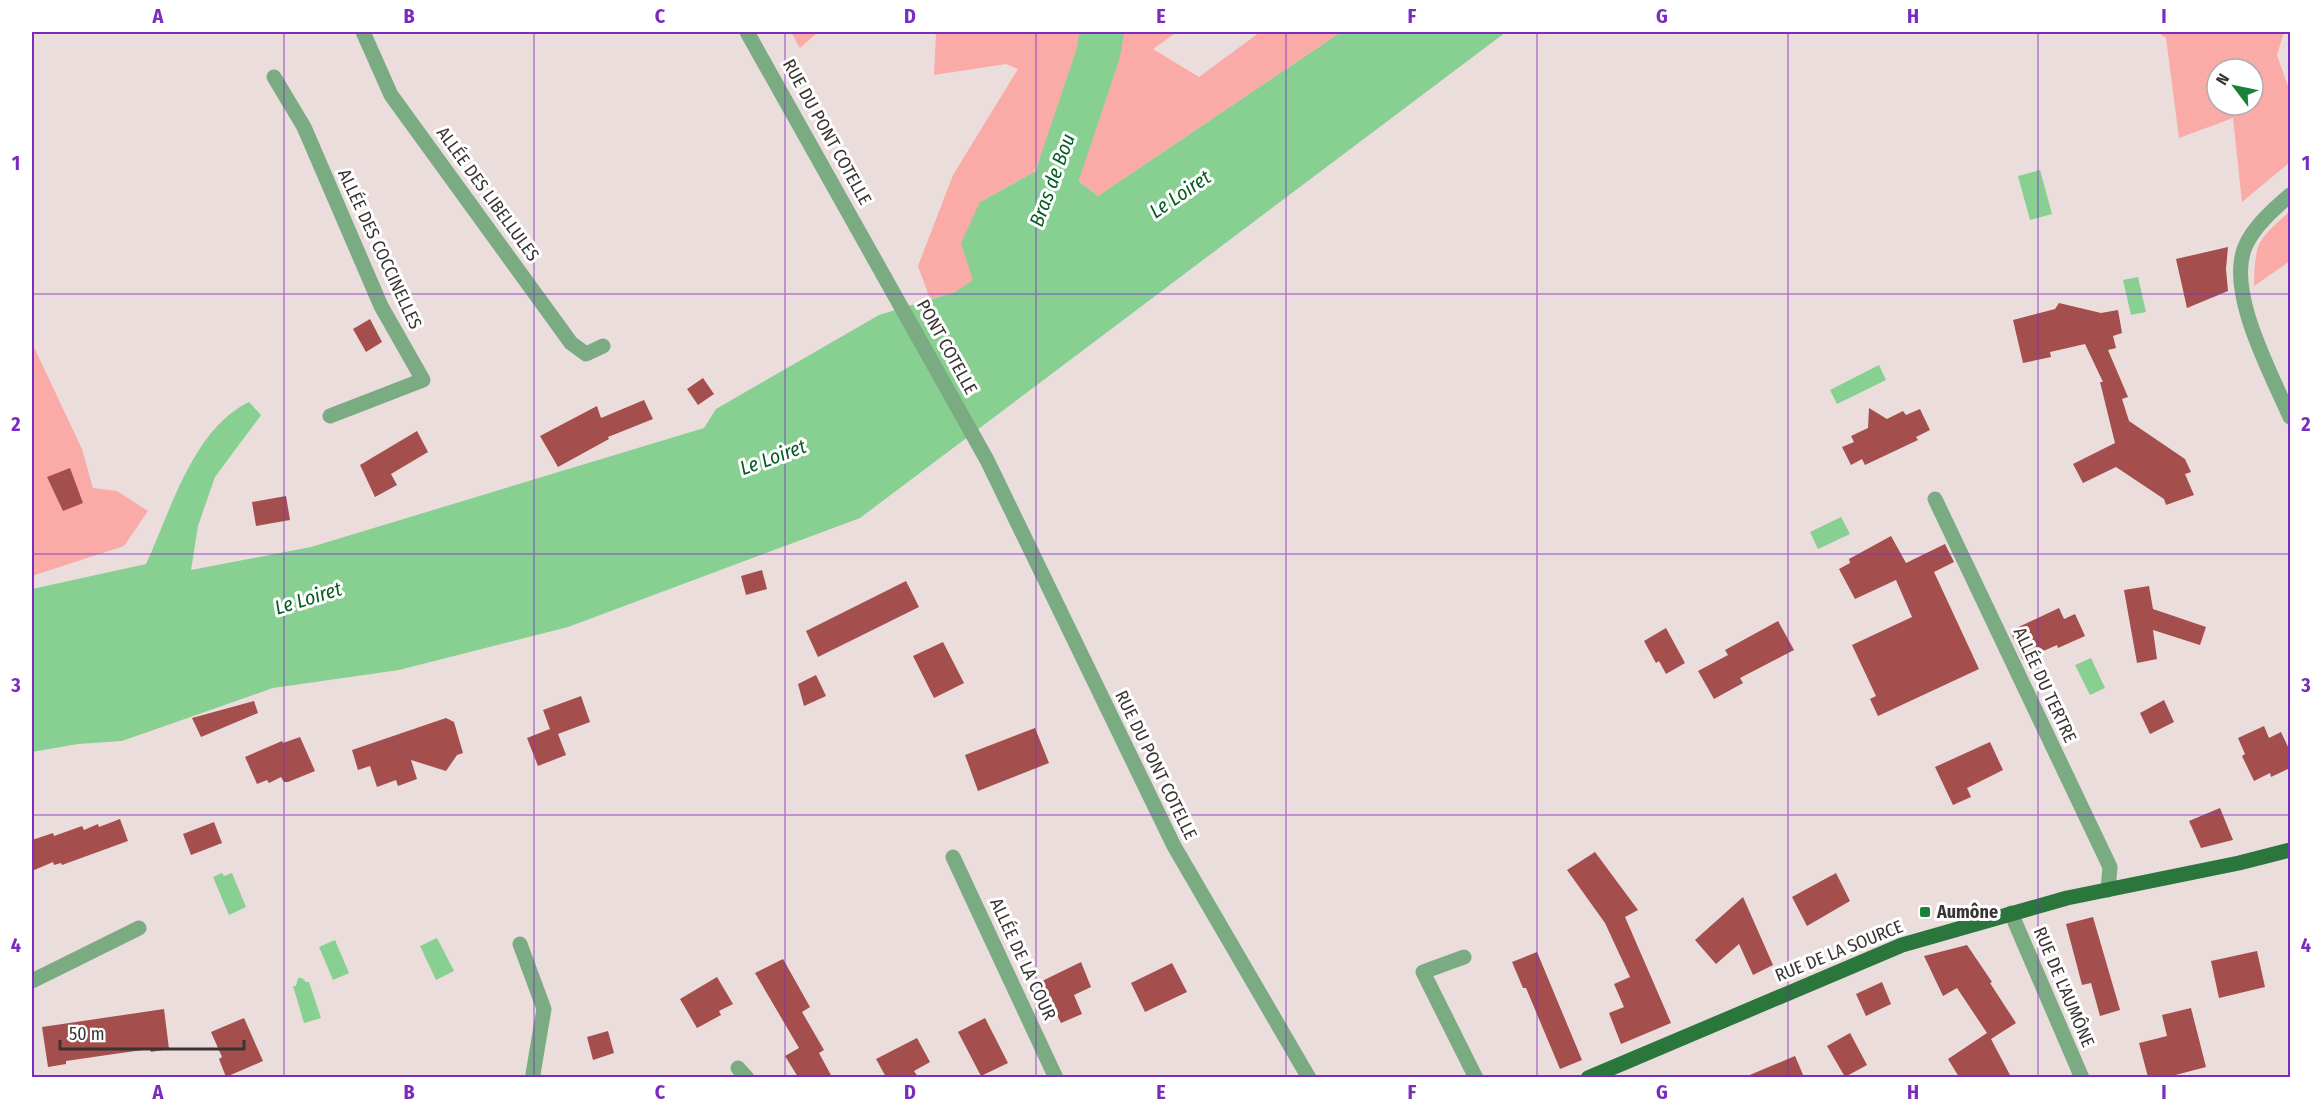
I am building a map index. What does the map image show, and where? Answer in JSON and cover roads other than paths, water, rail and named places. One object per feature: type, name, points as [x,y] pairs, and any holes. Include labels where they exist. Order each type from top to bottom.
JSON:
[{"type":"main road","name":"RUE DE LA SOURCE","points":[[1588,1077],[1902,945],[2011,913],[2290,850]]},
{"type":"street","name":"ALLÉE DES LIBELLULES","points":[[363,32],[391,95],[571,343],[586,354],[603,346]]},
{"type":"street","name":"RUE DU PONT COTELLE","points":[[747,32],[873,253]]},
{"type":"street","name":"ALLÉE DES COCCINELLES","points":[[274,76],[304,127],[381,306],[423,380],[330,416]]},
{"type":"street","points":[[2290,195],[2267,215],[2245,247],[2240,280],[2249,322],[2290,417]]},
{"type":"street","name":"PONT COTELLE","points":[[873,253],[987,460]]},
{"type":"street","name":"RUE DU PONT COTELLE","points":[[987,460],[1174,846],[1309,1077]]},
{"type":"street","name":"ALLÉE DU TERTRE","points":[[1935,499],[2110,867],[2108,890]]},
{"type":"street","name":"ALLÉE DE LA COUR","points":[[954,857],[1056,1077]]},
{"type":"street","name":"RUE DE L'AUMÔNE","points":[[2011,913],[2082,1077]]},
{"type":"street","points":[[32,981],[139,928]]},
{"type":"street","points":[[520,944],[544,1009],[534,1077]]},
{"type":"street","points":[[1464,957],[1423,972],[1476,1077]]},
{"type":"water","name":"Le Loiret","points":[[1341,32],[1506,32],[860,518],[568,627],[399,670],[273,688],[122,741],[78,744],[32,752],[32,589],[146,564],[175,496],[198,451],[230,414],[249,402],[261,415],[215,477],[198,526],[191,570],[311,547],[704,428],[716,409],[879,315],[955,292],[973,280],[961,243],[980,202],[1034,172],[1073,177],[1098,196]]},
{"type":"water","points":[[2040,170],[2052,214],[2030,220],[2018,176]]},
{"type":"water","points":[[2138,277],[2146,312],[2131,315],[2123,280]]},
{"type":"water","points":[[1879,365],[1886,380],[1837,404],[1830,390]]},
{"type":"water","points":[[1841,517],[1850,534],[1818,549],[1810,532]]},
{"type":"water","points":[[2091,658],[2105,688],[2090,695],[2075,665]]},
{"type":"water","points":[[222,873],[224,876],[232,873],[246,907],[229,915],[213,877]]},
{"type":"water","points":[[437,938],[454,971],[436,980],[420,946]]},
{"type":"water","points":[[335,940],[349,973],[333,980],[319,947]]},
{"type":"water","points":[[298,978],[309,982],[321,1018],[304,1023],[293,986],[296,986]]},
{"type":"waterway","name":"Bras de Bou","points":[[1034,231],[1049,200],[1098,54],[1102,32]]},
{"type":"place","name":"Aumône","points":[[1925,912]]}]
